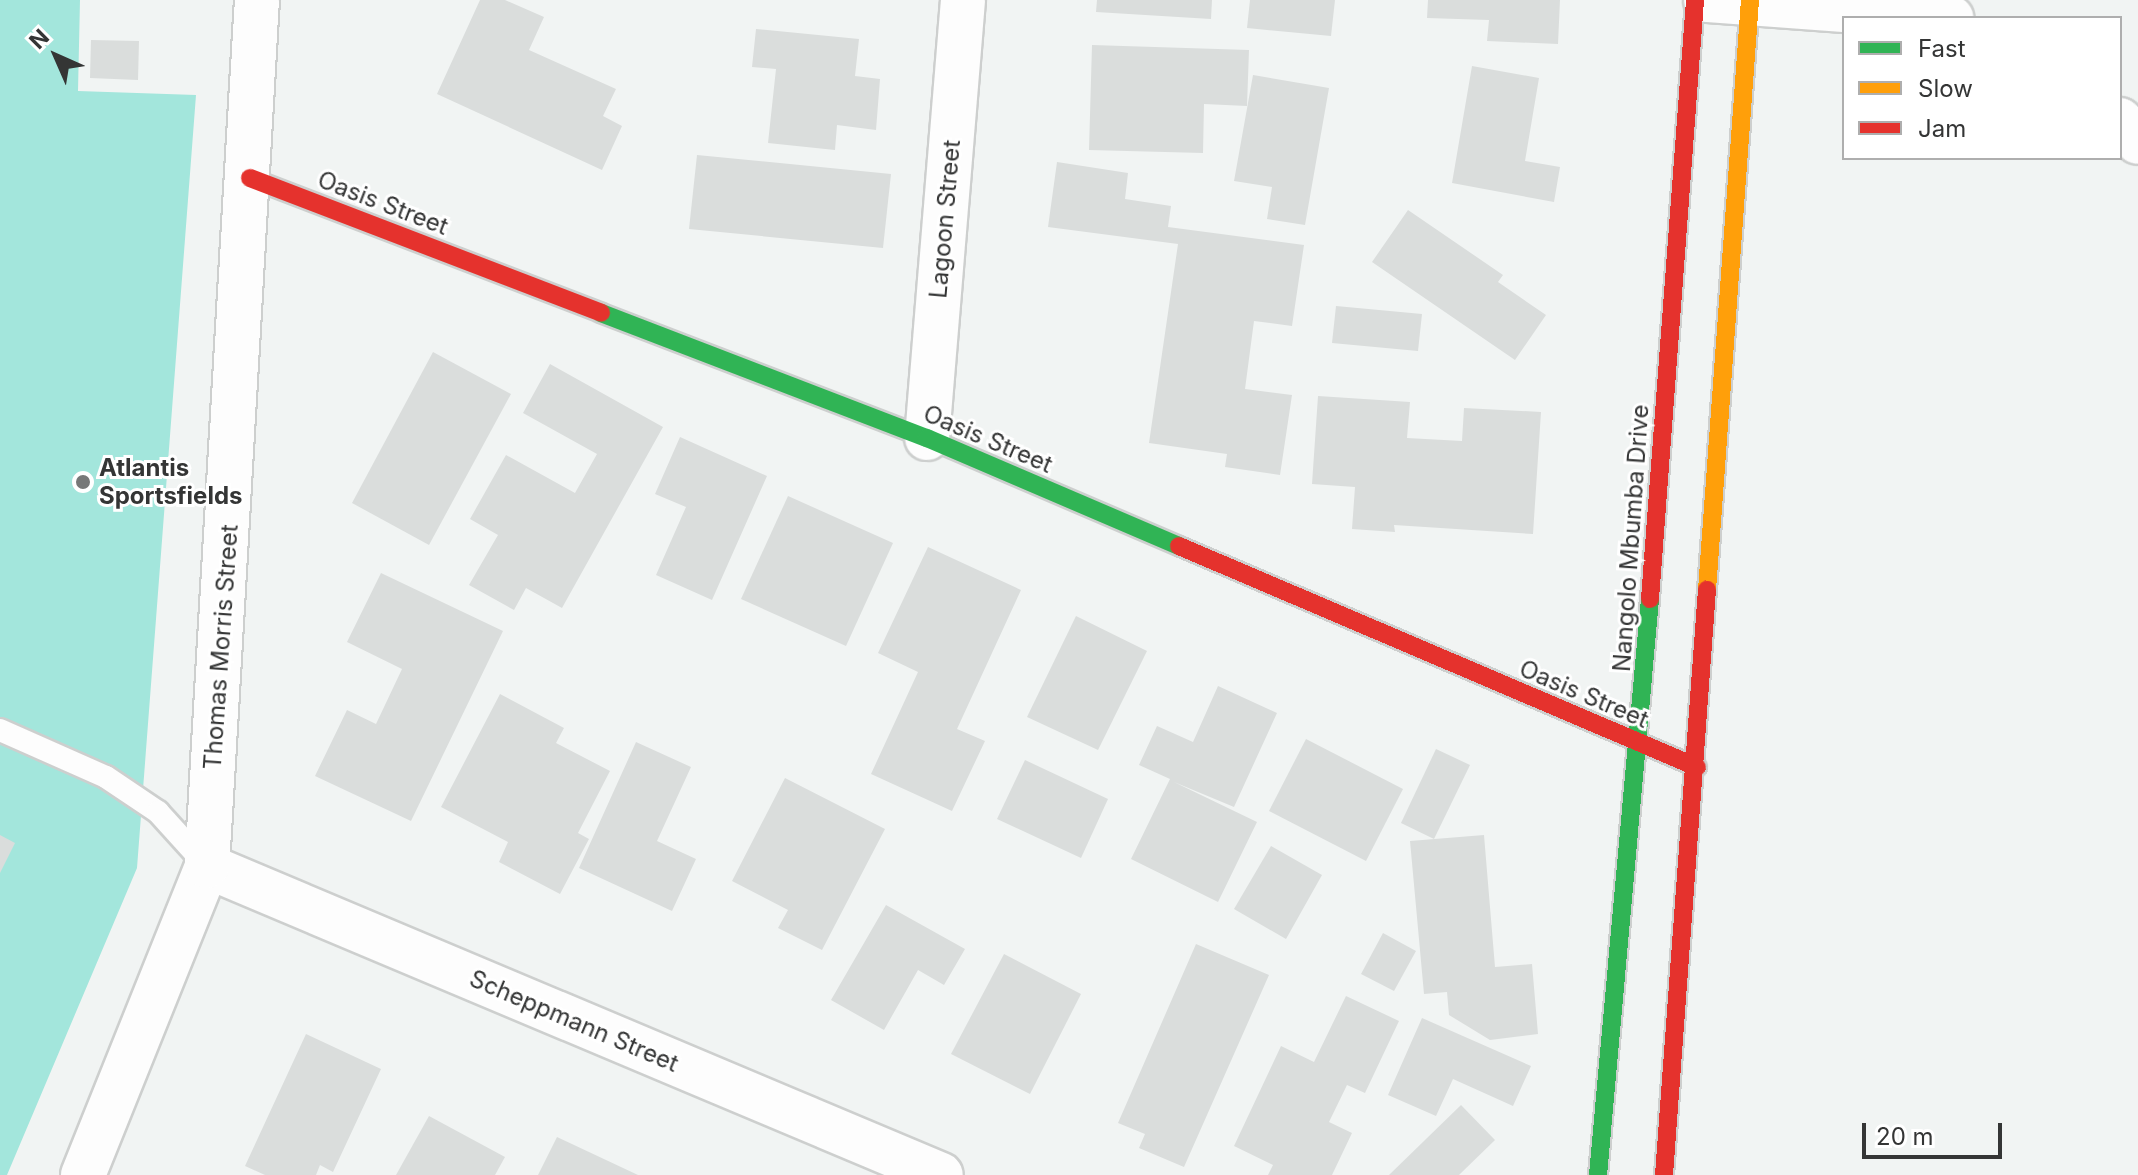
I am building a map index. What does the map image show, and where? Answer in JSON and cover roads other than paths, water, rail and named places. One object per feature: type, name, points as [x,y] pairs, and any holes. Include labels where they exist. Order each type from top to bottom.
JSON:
[{"type":"street","name":"Thomas Morris Street","points":[[83,1175],[207,866],[250,178],[257,0]]},
{"type":"street","name":"Lagoon Street","points":[[927,438],[963,0]]},
{"type":"street","name":"Nangolo Mbumba Drive","points":[[1598,1175],[1639,744],[1695,0]]},
{"type":"street","points":[[1706,0],[1926,16]]},
{"type":"street","points":[[1664,1175],[1697,767],[1750,2]]},
{"type":"street","points":[[2122,122],[2138,142]]},
{"type":"street","name":"Oasis Street","points":[[250,178],[927,438],[1697,767]]},
{"type":"street","name":"Scheppmann Street","points":[[207,866],[941,1175]]},
{"type":"lane","points":[[0,730],[106,777],[145,803],[207,866]]},
{"type":"place","name":"Atlantis Sportsfields","points":[[83,482]]}]
